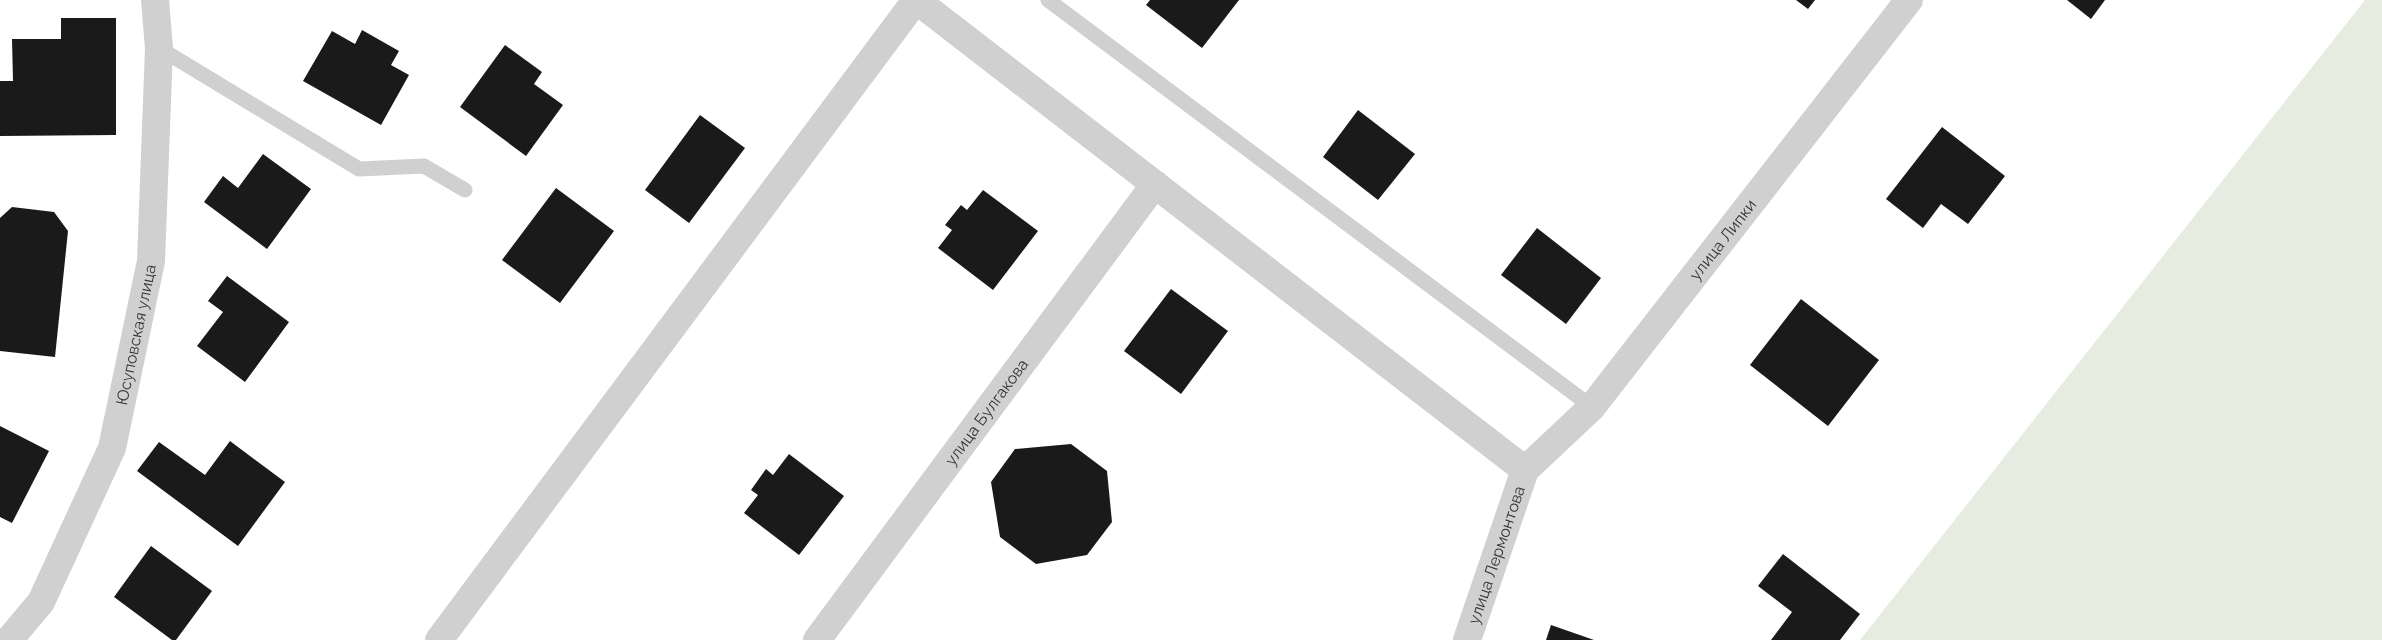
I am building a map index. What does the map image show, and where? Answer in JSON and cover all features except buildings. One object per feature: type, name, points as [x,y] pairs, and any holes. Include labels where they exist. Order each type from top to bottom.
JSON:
[{"type":"street","name":"Юсуповская улица","points":[[8,640],[42,602],[112,448],[151,261],[159,48],[155,0]]},
{"type":"street","points":[[438,640],[916,0],[1525,470]]},
{"type":"street","name":"улица Липки","points":[[1525,470],[1592,407],[1910,0]]},
{"type":"street","name":"улица Булгакова","points":[[817,640],[1155,184]]},
{"type":"street","name":"улица Лермонтова","points":[[1467,640],[1525,470]]},
{"type":"lane","points":[[1048,0],[1592,407]]},
{"type":"lane","points":[[159,48],[359,169],[424,166],[465,190]]},
{"type":"shaded area","points":[[2365,0],[2382,0],[2382,640],[1860,640]]}]
